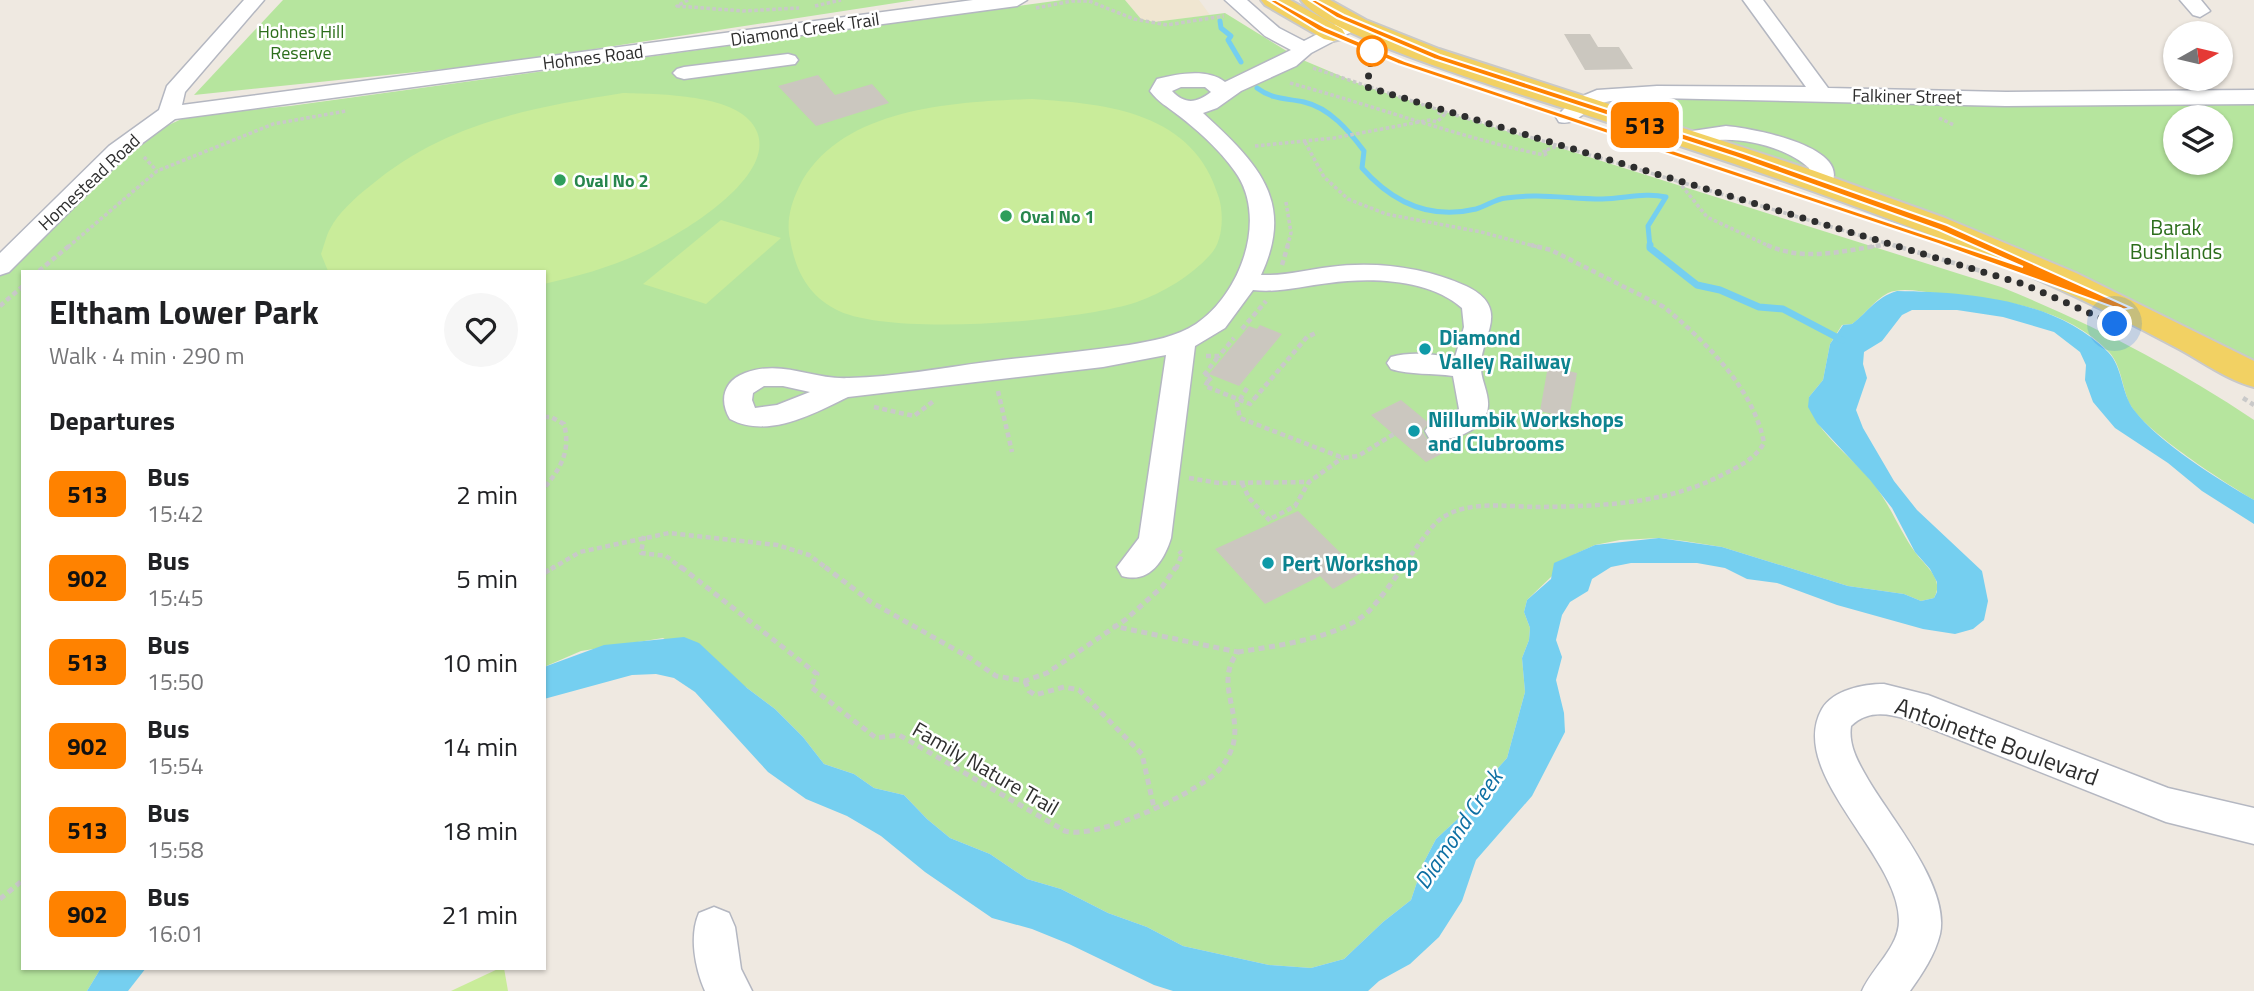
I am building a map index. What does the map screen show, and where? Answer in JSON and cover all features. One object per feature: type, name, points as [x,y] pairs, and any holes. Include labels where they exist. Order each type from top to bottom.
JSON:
[{"type":"main road","points":[[1273,0],[1337,25],[1401,62],[1568,124],[1783,189],[1942,241],[2126,308]]},
{"type":"main road","points":[[1313,0],[1337,25]]},
{"type":"main road","points":[[1568,124],[1687,138],[1943,228],[2126,308],[2243,384]]},
{"type":"main road","points":[[1783,189],[1821,183]]},
{"type":"street","name":"Homestead Road","points":[[0,267],[117,151],[169,113],[175,91],[254,0]]},
{"type":"street","points":[[1235,0],[1298,54]]},
{"type":"street","points":[[1754,0],[1822,94]]},
{"type":"street","name":"Hohnes Road","points":[[169,113],[1026,4]]},
{"type":"street","points":[[1184,108],[1298,54],[1337,25]]},
{"type":"street","points":[[684,73],[788,60],[763,75],[750,87]]},
{"type":"street","points":[[1134,567],[1151,550],[1164,474],[1196,336],[1217,321],[1245,281],[1262,240],[1264,212],[1261,197],[1243,163],[1212,131],[1184,108],[1167,102],[1161,91],[1165,84],[1181,81],[1214,93]]},
{"type":"street","name":"Falkiner Street","points":[[1568,124],[1597,97],[1624,93],[1726,91],[2006,99],[2254,97]]},
{"type":"street","points":[[1212,131],[1207,118],[1214,93]]},
{"type":"street","points":[[1245,281],[1273,285],[1332,275],[1382,274],[1418,279],[1463,295],[1475,306],[1478,318],[1466,368],[1474,412],[1465,421],[1440,431]]},
{"type":"street","points":[[843,388],[1124,354],[1189,359]]},
{"type":"street","points":[[1401,363],[1418,362],[1466,368]]},
{"type":"street","name":"Antoinette Boulevard","points":[[1884,991],[1911,953],[1918,940],[1921,924],[1914,890],[1905,871],[1835,755],[1832,728],[1837,715],[1860,702],[1876,698],[1915,706],[2166,805],[2254,826]]},
{"type":"street","points":[[714,927],[720,976],[730,991]]},
{"type":"path","points":[[688,0],[677,6],[743,11],[808,8],[841,0]]},
{"type":"path","points":[[1026,4],[1089,1],[1149,23],[1189,24],[1225,16],[1234,23]]},
{"type":"path","points":[[1298,54],[1370,88],[1442,111],[1568,124],[1677,181],[1983,272]]},
{"type":"path","points":[[1305,85],[1483,142],[1544,155],[1548,153],[1544,151],[1568,124]]},
{"type":"path","points":[[40,270],[157,171],[273,124],[348,111]]},
{"type":"path","points":[[1253,148],[1251,146],[1334,138],[1430,120],[1437,122],[1444,115],[1439,113],[1442,111]]},
{"type":"path","points":[[1113,626],[1238,652],[1300,639],[1359,619],[1368,612],[1442,517],[1452,511],[1464,507],[1608,503],[1687,489],[1719,478],[1755,456],[1764,443],[1760,425],[1734,379],[1686,326],[1664,307],[1551,250],[1481,232],[1386,214],[1349,199],[1324,177],[1305,142]]},
{"type":"path","points":[[1677,181],[1707,217],[1779,250],[1813,256],[1889,244]]},
{"type":"path","points":[[1189,359],[1207,355],[1219,356],[1269,298],[1289,246],[1291,233],[1289,212],[1282,196]]},
{"type":"path","points":[[0,306],[21,288]]},
{"type":"path","points":[[1189,359],[1212,377],[1205,386],[1250,404],[1307,337],[1318,332]]},
{"type":"path","points":[[996,383],[1012,452]]},
{"type":"path","points":[[2243,384],[2254,405]]},
{"type":"path","points":[[1247,388],[1237,404],[1240,418],[1343,458]]},
{"type":"path","points":[[986,392],[1010,389]]},
{"type":"path","points":[[867,405],[914,416],[940,398]]},
{"type":"path","points":[[546,417],[565,424],[569,439],[566,458],[546,485]]},
{"type":"path","points":[[1242,482],[1249,498],[1272,520],[1295,506],[1309,482],[1343,458],[1358,456],[1394,434]]},
{"type":"path","points":[[1164,474],[1214,482],[1309,482]]},
{"type":"path","points":[[546,572],[580,552],[643,536],[684,533],[796,550],[809,555],[871,602],[970,658],[996,676],[1025,681],[1047,673],[1160,592],[1180,562],[1182,554],[1157,527]]},
{"type":"path","name":"Family Nature Trail","points":[[643,536],[641,554],[666,556],[817,674],[811,687],[876,738],[899,735],[1065,831],[1076,834],[1154,808],[1220,769],[1234,738],[1228,701],[1228,673],[1238,652]]},
{"type":"path","points":[[1025,681],[1029,691],[1035,695],[1064,687],[1079,690],[1134,743],[1147,765],[1154,808]]},
{"type":"path","points":[[0,899],[21,882]]},
{"type":"shaded area","points":[[1125,0],[1199,0],[1210,15],[1154,22],[1141,19]]},
{"type":"green space","name":"Hohnes Hill Reserve","points":[[283,0],[915,0],[503,63],[194,95]]},
{"type":"green space","points":[[1062,0],[1125,0],[1141,19],[1154,22],[1225,13],[1298,58],[1367,87],[2001,287],[2099,331],[2162,364],[2254,420],[2254,500],[2188,457],[2153,430],[2131,406],[2109,352],[2072,324],[2028,307],[1982,298],[1912,290],[1888,293],[1852,324],[1842,325],[1830,344],[1823,380],[1809,397],[1818,423],[1873,483],[1909,544],[1932,573],[1937,585],[1934,598],[1921,601],[1904,594],[1848,586],[1722,547],[1684,541],[1659,538],[1620,540],[1595,545],[1575,554],[1527,600],[1524,612],[1530,628],[1529,640],[1522,658],[1525,692],[1507,758],[1481,787],[1462,815],[1436,839],[1423,864],[1411,900],[1344,959],[1311,968],[1269,965],[1183,946],[1061,889],[1027,879],[990,854],[950,838],[904,795],[874,788],[854,774],[824,764],[803,737],[775,709],[747,688],[663,638],[581,651],[546,666],[546,270],[21,270],[21,970],[100,970],[87,991],[0,991],[0,275],[145,136],[188,116],[290,106]]},
{"type":"green space","name":"Oval No 2","points":[[623,93],[691,97],[709,101],[740,113],[751,122],[759,140],[757,158],[746,177],[730,195],[690,226],[628,259],[573,277],[546,284],[546,270],[328,270],[321,254],[333,223],[359,195],[399,165],[458,133],[521,112]]},
{"type":"green space","name":"Barak Bushlands","points":[[1658,97],[2254,101],[2254,365],[1620,107],[1624,100]]},
{"type":"green space","name":"Oval No 1","points":[[1032,99],[1090,104],[1145,118],[1169,130],[1190,147],[1207,169],[1221,205],[1220,236],[1210,255],[1176,283],[1137,302],[1110,309],[1031,320],[939,325],[896,323],[861,318],[835,309],[817,296],[804,280],[795,260],[789,219],[799,187],[817,160],[841,140],[870,125],[902,114],[969,103]]},
{"type":"green space","points":[[721,220],[781,238],[706,304],[643,284]]},
{"type":"green space","points":[[496,970],[504,970],[508,991],[451,991]]},
{"type":"water","name":"Diamond Creek","points":[[1897,291],[1952,293],[2009,302],[2063,320],[2087,334],[2113,358],[2134,410],[2158,435],[2190,460],[2254,500],[2254,524],[2202,491],[2168,463],[2115,428],[2093,402],[2085,380],[2086,365],[2080,352],[2054,332],[2003,317],[1957,310],[1912,310],[1902,315],[1882,341],[1864,352],[1863,364],[1867,378],[1856,410],[1863,428],[1894,481],[1917,510],[1982,571],[1988,601],[1984,620],[1973,629],[1955,634],[1923,629],[1837,605],[1777,583],[1747,579],[1725,568],[1697,563],[1631,563],[1611,567],[1592,579],[1588,591],[1570,602],[1562,615],[1556,640],[1562,657],[1556,680],[1564,713],[1565,732],[1532,796],[1476,860],[1462,901],[1439,937],[1410,964],[1379,981],[1368,991],[1173,991],[1154,985],[1069,944],[1032,929],[992,918],[925,872],[881,836],[847,816],[806,799],[768,772],[695,692],[674,678],[656,674],[632,675],[546,698],[546,666],[604,645],[684,637],[699,643],[747,688],[775,709],[803,737],[824,764],[854,774],[874,788],[904,795],[950,838],[990,854],[1027,879],[1061,889],[1183,946],[1269,965],[1311,968],[1344,959],[1411,900],[1423,864],[1436,839],[1462,815],[1481,787],[1507,758],[1525,692],[1522,658],[1529,640],[1530,628],[1524,612],[1527,600],[1551,579],[1554,563],[1595,545],[1659,538],[1722,547],[1848,586],[1904,594],[1921,601],[1934,598],[1937,582],[1915,552],[1892,508],[1817,423],[1808,407],[1809,397],[1823,380],[1830,344],[1843,325],[1852,324]]},
{"type":"water","points":[[100,970],[144,970],[128,991],[87,991]]},
{"type":"building","points":[[1564,34],[1590,34],[1598,47],[1619,47],[1633,69],[1585,70]]},
{"type":"building","points":[[818,75],[835,95],[872,84],[889,103],[816,126],[778,86]]},
{"type":"building","points":[[1260,325],[1282,334],[1239,386],[1209,374],[1249,326],[1257,329]]},
{"type":"building","points":[[1548,366],[1577,373],[1569,418],[1540,411]]},
{"type":"building","name":"Nillumbik Workshops and Clubrooms","points":[[1401,400],[1429,423],[1422,431],[1427,439],[1451,441],[1457,446],[1426,462],[1371,415]]},
{"type":"building","name":"Pert Workshop","points":[[1298,511],[1361,573],[1333,589],[1320,576],[1265,604],[1215,549]]},
{"type":"waterway","points":[[1220,21],[1221,28],[1231,36],[1228,40],[1241,62]]},
{"type":"waterway","points":[[1257,88],[1274,97],[1304,102],[1322,109],[1345,128],[1364,151],[1362,168],[1374,180],[1399,199],[1428,210],[1459,212],[1518,197],[1666,197],[1648,226],[1650,247]]},
{"type":"waterway","points":[[1650,247],[1697,285],[1720,290],[1759,307],[1783,309],[1842,340]]},
{"type":"bus line","name":"513","points":[[1273,0],[1322,29],[1401,62],[1942,241],[2126,308],[2018,258],[1943,228],[1739,155],[1437,57],[1340,16],[1313,0]]},
{"type":"place","name":"Oval No 2","points":[[560,180]]},
{"type":"place","name":"Oval No 1","points":[[1006,216]]},
{"type":"place","name":"Diamond Valley Railway","points":[[1425,349]]},
{"type":"place","name":"Nillumbik Workshops and Clubrooms","points":[[1414,431]]},
{"type":"place","name":"Pert Workshop","points":[[1268,563]]},
{"type":"route","points":[[1372,51],[1367,87],[2023,284],[2115,324]]}]
